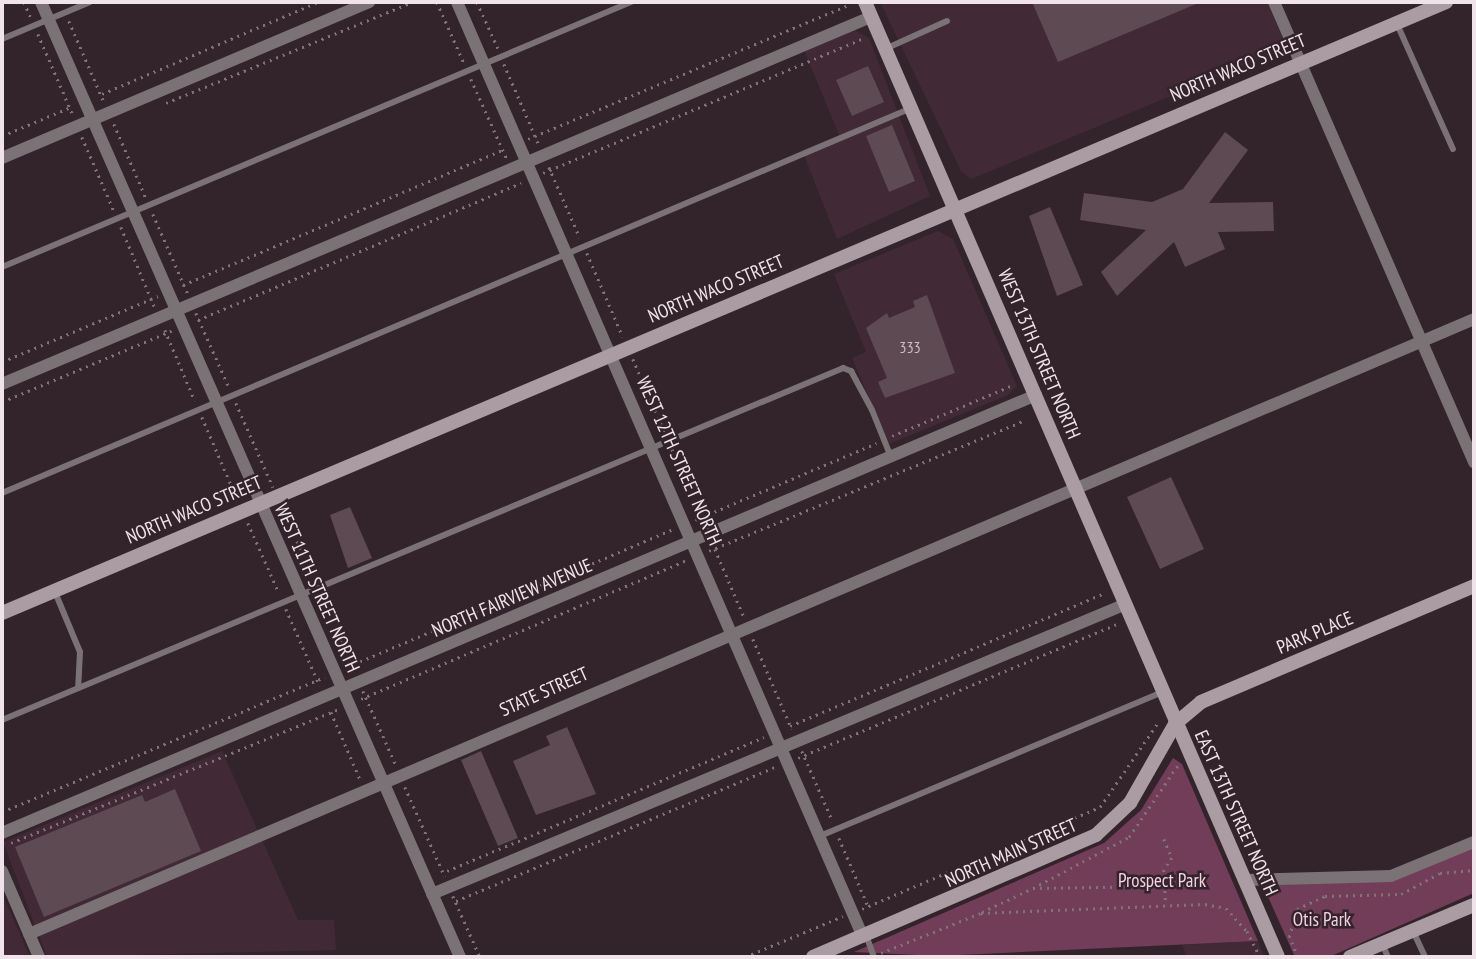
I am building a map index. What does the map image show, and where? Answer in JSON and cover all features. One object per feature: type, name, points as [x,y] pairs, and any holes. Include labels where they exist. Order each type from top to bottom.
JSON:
[{"type":"street","name":"WEST 11TH STREET NORTH","points":[[41,2],[460,957]]},
{"type":"street","points":[[2,158],[80,132],[369,2]]},
{"type":"street","name":"WEST 12TH STREET NORTH","points":[[457,2],[865,936]]},
{"type":"street","name":"WEST 13TH STREET NORTH","points":[[865,2],[1126,604],[1175,724]]},
{"type":"street","points":[[1274,2],[1474,462]]},
{"type":"street","name":"NORTH WACO STREET","points":[[2,613],[1446,2]]},
{"type":"street","points":[[2,384],[871,17]]},
{"type":"street","points":[[1076,488],[1474,319]]},
{"type":"street","name":"NORTH FAIRVIEW AVENUE","points":[[4,832],[1036,395]]},
{"type":"street","name":"STATE STREET","points":[[29,934],[383,784],[747,624],[1076,488]]},
{"type":"street","name":"PARK PLACE","points":[[1175,724],[1201,702],[1474,586]]},
{"type":"street","points":[[432,894],[1126,604]]},
{"type":"street","name":"EAST 13TH STREET NORTH","points":[[1175,724],[1278,957]]},
{"type":"street","name":"NORTH MAIN STREET","points":[[813,957],[1096,835],[1129,803],[1175,724]]},
{"type":"street","points":[[1245,880],[1391,876],[1474,842]]},
{"type":"street","points":[[2,871],[38,957]]},
{"type":"street","points":[[1349,957],[1385,950],[1413,931],[1474,905]]},
{"type":"lane","points":[[2,39],[90,2]]},
{"type":"lane","points":[[2,267],[631,2]]},
{"type":"lane","points":[[886,49],[947,21]]},
{"type":"lane","points":[[1396,23],[1453,149]]},
{"type":"lane","points":[[2,493],[911,108]]},
{"type":"lane","points":[[2,720],[651,446],[843,368],[851,372],[891,457]]},
{"type":"lane","points":[[54,590],[80,652],[78,688]]},
{"type":"lane","points":[[820,836],[1162,692]]},
{"type":"lane","points":[[1413,931],[1424,957]]},
{"type":"lane","points":[[865,936],[874,957]]},
{"type":"path","points":[[24,2],[317,681],[362,782],[370,789]]},
{"type":"path","points":[[2,136],[318,2]]},
{"type":"path","points":[[164,104],[412,2]]},
{"type":"path","points":[[477,2],[868,906]]},
{"type":"path","points":[[2,362],[848,5]]},
{"type":"path","points":[[65,12],[480,957]]},
{"type":"path","points":[[2,402],[863,39]]},
{"type":"path","points":[[71,143],[80,132],[111,118],[126,119]]},
{"type":"path","points":[[2,812],[1011,386]]},
{"type":"path","points":[[4,832],[12,845],[714,548],[1026,420]]},
{"type":"path","points":[[745,957],[1100,807],[1159,721]]},
{"type":"path","points":[[1164,839],[1172,858],[1164,870],[1166,906]]},
{"type":"path","points":[[1298,957],[1290,922],[1306,904],[1325,895],[1401,894],[1440,873],[1474,870]]},
{"type":"path","points":[[874,957],[981,913],[1033,888],[1165,886]]},
{"type":"path","points":[[981,913],[1166,906],[1226,908],[1247,931],[1260,957]]},
{"type":"path","points":[[444,950],[446,957]]},
{"type":"path","points":[[349,957],[434,954],[440,957]]},
{"type":"shaded area","points":[[880,2],[1267,2],[1287,48],[971,179],[961,171]]},
{"type":"shaded area","points":[[853,29],[869,38],[930,196],[837,239],[802,150],[839,135],[804,50]]},
{"type":"shaded area","points":[[938,231],[953,239],[1017,386],[1008,395],[889,444],[852,358],[866,352],[834,274]]},
{"type":"shaded area","points":[[222,751],[298,920],[334,920],[336,950],[47,957],[3,842]]},
{"type":"shaded area","points":[[2,893],[30,957],[2,957]]},
{"type":"shaded area","points":[[1258,941],[1264,957],[1187,957],[1182,945]]},
{"type":"green space","name":"Prospect Park","points":[[1173,758],[1182,764],[1258,941],[938,956],[854,952],[1104,843],[1141,810]]},
{"type":"green space","name":"Otis Park","points":[[1474,846],[1474,893],[1329,957],[1295,957],[1265,890],[1273,885],[1394,879]]},
{"type":"building","points":[[1032,2],[1201,2],[1058,62]]},
{"type":"building","points":[[868,66],[884,102],[852,116],[836,80]]},
{"type":"building","points":[[892,125],[915,181],[889,192],[866,136]]},
{"type":"building","points":[[1225,132],[1248,150],[1209,203],[1273,202],[1274,231],[1218,232],[1225,249],[1185,267],[1174,242],[1117,296],[1101,272],[1146,230],[1080,220],[1084,193],[1152,202],[1183,189]]},
{"type":"building","points":[[1050,207],[1083,285],[1057,296],[1029,216]]},
{"type":"building","points":[[927,295],[955,373],[885,398],[878,382],[887,378],[866,328],[887,313],[889,318],[915,307],[913,301]]},
{"type":"building","points":[[1171,477],[1204,549],[1160,569],[1127,497]]},
{"type":"building","points":[[350,507],[372,558],[348,568],[330,515]]},
{"type":"building","points":[[567,727],[596,794],[536,815],[513,761],[550,745],[546,736]]},
{"type":"building","points":[[481,751],[518,838],[498,846],[461,760]]},
{"type":"building","points":[[175,789],[201,851],[44,917],[15,847],[142,795],[145,802]]}]
